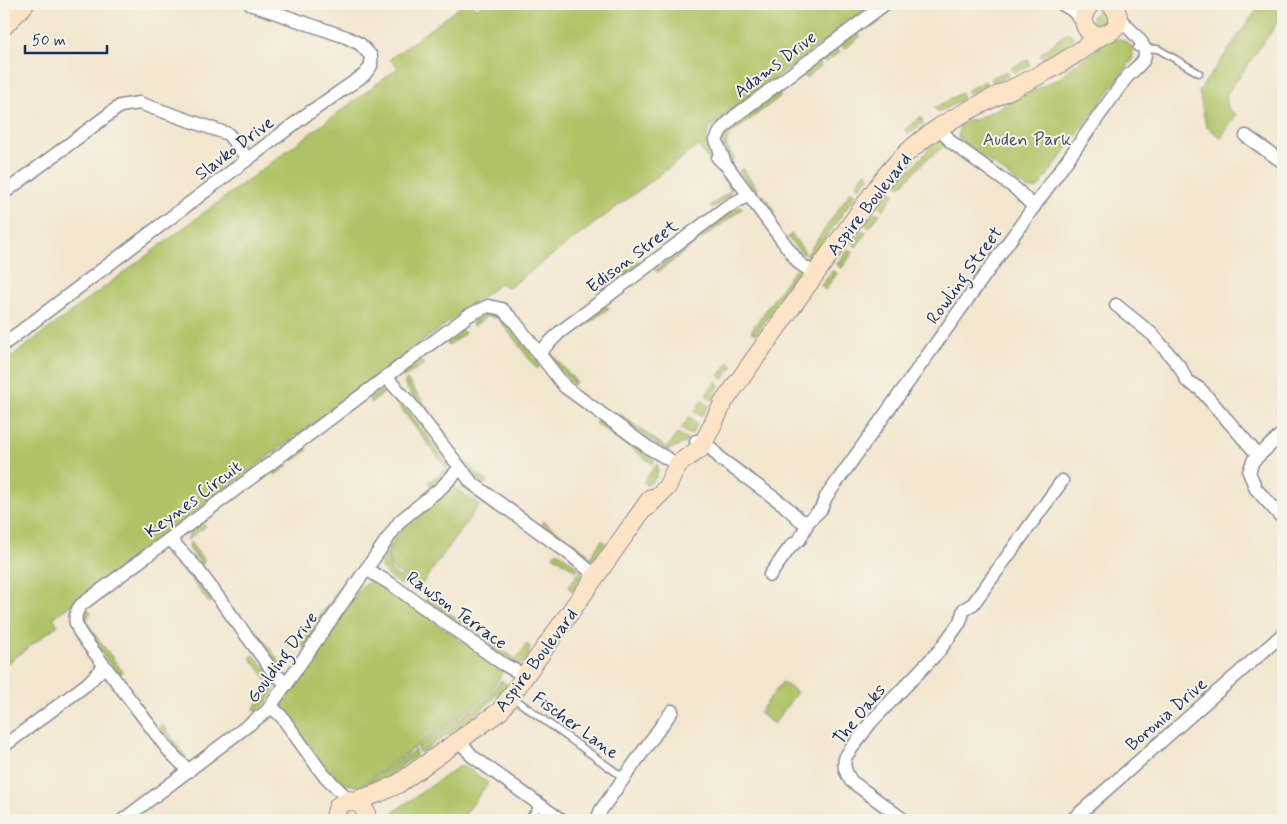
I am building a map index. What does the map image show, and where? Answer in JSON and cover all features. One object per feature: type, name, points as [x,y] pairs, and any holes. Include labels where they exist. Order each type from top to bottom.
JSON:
[{"type":"street","points":[[4,26],[25,4]]},
{"type":"street","name":"Slavko Drive","points":[[4,344],[248,159],[364,75],[372,66],[370,56],[360,44],[346,37],[250,4]]},
{"type":"street","name":"Adams Drive","points":[[817,271],[798,264],[790,250],[725,163],[716,140],[721,130],[735,116],[885,4]]},
{"type":"street","points":[[1062,4],[1127,38],[1141,48]]},
{"type":"street","points":[[1090,19],[1116,26],[1115,8]]},
{"type":"street","points":[[1115,8],[1141,48]]},
{"type":"street","name":"Aspire Boulevard","points":[[339,811],[398,784],[494,716],[519,685],[646,508],[667,487],[671,464],[700,444],[720,406],[890,171],[917,143],[943,124],[1063,62],[1090,19]]},
{"type":"street","name":"Rowling Street","points":[[770,575],[791,546],[800,538],[804,519],[821,509],[826,497],[1130,74],[1141,48]]},
{"type":"street","points":[[4,193],[120,106],[139,103],[228,134],[248,159]]},
{"type":"street","points":[[943,124],[950,142],[1037,204]]},
{"type":"street","points":[[1246,136],[1283,162]]},
{"type":"street","name":"Edison Street","points":[[536,350],[746,192]]},
{"type":"street","name":"Keynes Circuit","points":[[185,773],[77,628],[76,612],[81,605],[469,315],[480,302],[495,299],[506,306],[514,321],[565,387],[671,464]]},
{"type":"street","points":[[1116,305],[1146,328],[1180,367],[1194,376],[1200,390],[1258,455]]},
{"type":"street","points":[[389,374],[462,472],[476,486],[599,574]]},
{"type":"street","points":[[1283,433],[1258,455],[1250,466],[1251,478],[1256,489],[1283,520]]},
{"type":"street","points":[[700,444],[804,519]]},
{"type":"street","name":"Goulding Drive","points":[[123,820],[269,709],[404,516],[462,472]]},
{"type":"street","name":"The Oaks","points":[[904,820],[851,781],[846,772],[844,761],[871,722],[939,651],[960,622],[969,619],[973,604],[1062,481]]},
{"type":"street","points":[[173,536],[274,673],[290,680]]},
{"type":"street","name":"Rawson Terrace","points":[[367,567],[502,664],[519,685]]},
{"type":"street","name":"Boronia Drive","points":[[1072,820],[1283,634]]},
{"type":"street","points":[[4,746],[108,669]]},
{"type":"street","points":[[269,709],[288,727],[322,773],[339,811],[365,809],[367,819]]},
{"type":"street","points":[[589,820],[599,815],[672,711]]},
{"type":"street","points":[[463,738],[484,764],[562,819]]},
{"type":"street","name":"Aspire Boulevard","points":[[367,819],[398,784]]},
{"type":"lane","points":[[1141,48],[1158,49],[1199,73]]},
{"type":"lane","name":"Fischer Lane","points":[[519,685],[624,778]]},
{"type":"lane","points":[[528,820],[540,804]]},
{"type":"green space","points":[[464,4],[472,4],[476,9],[483,4],[874,4],[710,128],[706,137],[707,145],[710,153],[731,182],[732,191],[698,146],[507,289],[501,283],[53,618],[58,625],[4,666],[4,362],[398,68],[390,59]]},
{"type":"green space","points":[[1261,4],[1283,4],[1283,15],[1226,95],[1228,108],[1236,115],[1221,138],[1206,126],[1199,91]]},
{"type":"green space","points":[[1100,11],[1106,13],[1108,19],[1106,25],[1100,27],[1094,25],[1092,19],[1094,13]]},
{"type":"green space","points":[[1068,32],[1074,37],[1068,45],[1056,54],[1043,58],[1040,54]]},
{"type":"green space","points":[[856,33],[861,36],[844,49],[841,44]]},
{"type":"green space","name":"Auden Park","points":[[1120,39],[1127,42],[1134,49],[1132,60],[1038,188],[1028,189],[1021,185],[959,139],[960,127],[964,122],[975,120],[1059,78],[1066,74],[1067,70],[1110,40]]},
{"type":"green space","points":[[835,48],[840,52],[825,63],[822,58]]},
{"type":"green space","points":[[1028,60],[1030,65],[1015,73],[1011,68]]},
{"type":"green space","points":[[818,62],[821,66],[806,78],[802,73]]},
{"type":"green space","points":[[1006,71],[1008,76],[994,83],[990,79]]},
{"type":"green space","points":[[985,81],[987,86],[970,95],[966,91]]},
{"type":"green space","points":[[777,92],[781,96],[728,136],[726,147],[735,159],[731,161],[721,140],[725,131]]},
{"type":"green space","points":[[961,93],[963,99],[939,112],[934,108]]},
{"type":"green space","points":[[921,117],[923,123],[908,134],[905,130]]},
{"type":"green space","points":[[937,141],[945,142],[946,145],[927,159],[900,187],[895,184],[927,152],[927,147]]},
{"type":"green space","points":[[742,168],[758,190],[756,192],[739,172]]},
{"type":"green space","points":[[866,171],[869,177],[859,188],[856,185]]},
{"type":"green space","points":[[852,190],[855,196],[824,240],[822,250],[813,256],[806,256]]},
{"type":"green space","points":[[730,191],[729,197],[712,208],[710,206]]},
{"type":"green space","points":[[890,191],[895,193],[883,210],[879,205]]},
{"type":"green space","points":[[762,194],[775,211],[772,214],[759,198]]},
{"type":"green space","points":[[739,206],[743,208],[699,241],[697,236]]},
{"type":"green space","points":[[874,212],[880,214],[869,228],[865,224]]},
{"type":"green space","points":[[862,230],[866,233],[856,247],[852,243]]},
{"type":"green space","points":[[791,234],[805,252],[804,254],[788,238]]},
{"type":"green space","points":[[690,241],[695,244],[658,272],[655,270]]},
{"type":"green space","points":[[849,249],[853,252],[841,269],[837,264]]},
{"type":"green space","points":[[638,260],[640,265],[623,276],[621,273]]},
{"type":"green space","points":[[796,268],[800,273],[797,284],[789,289],[756,334],[751,331]]},
{"type":"green space","points":[[832,271],[837,273],[825,290],[821,286]]},
{"type":"green space","points":[[604,306],[609,308],[552,350],[551,347],[556,342]]},
{"type":"green space","points":[[494,311],[503,317],[540,365],[537,369],[498,318],[487,316],[474,326],[472,323],[481,314]]},
{"type":"green space","points":[[460,329],[465,333],[448,346],[445,340]]},
{"type":"green space","points":[[550,352],[576,382],[573,385],[551,360]]},
{"type":"green space","points":[[419,360],[424,364],[403,378],[405,372]]},
{"type":"green space","points":[[729,362],[733,367],[723,379],[719,376]]},
{"type":"green space","points":[[407,380],[448,436],[444,437],[409,391],[404,383]]},
{"type":"green space","points":[[716,381],[719,386],[712,400],[706,395]]},
{"type":"green space","points":[[382,389],[389,389],[371,403],[369,398]]},
{"type":"green space","points":[[393,391],[445,460],[448,470],[389,393]]},
{"type":"green space","points":[[702,400],[709,406],[701,416],[694,412]]},
{"type":"green space","points":[[620,414],[665,447],[664,449],[618,419]]},
{"type":"green space","points":[[690,416],[697,423],[691,435],[681,429]]},
{"type":"green space","points":[[599,420],[649,455],[654,460],[653,464],[595,423]]},
{"type":"green space","points":[[678,433],[688,441],[666,451],[666,449]]},
{"type":"green space","points":[[304,446],[308,450],[293,461],[291,456]]},
{"type":"green space","points":[[284,460],[289,465],[275,475],[272,470]]},
{"type":"green space","points":[[466,460],[477,474],[488,482],[484,485],[475,478],[463,463]]},
{"type":"green space","points":[[657,464],[658,471],[656,477],[646,485],[643,482]]},
{"type":"green space","points":[[445,470],[446,474],[432,487],[428,482]]},
{"type":"green space","points":[[459,485],[467,487],[496,508],[494,512]]},
{"type":"green space","points":[[453,486],[479,505],[419,588],[392,568],[387,550],[405,524]]},
{"type":"green space","points":[[543,521],[589,554],[585,557],[541,526]]},
{"type":"green space","points":[[202,522],[206,526],[187,540],[190,532]]},
{"type":"green space","points":[[602,540],[606,544],[599,557],[589,559]]},
{"type":"green space","points":[[190,542],[205,562],[201,564],[189,548]]},
{"type":"green space","points":[[557,551],[578,567],[576,571],[553,555]]},
{"type":"green space","points":[[177,553],[213,600],[209,603],[173,555]]},
{"type":"green space","points":[[384,554],[387,555],[391,571],[406,581],[401,585],[388,576],[381,567]]},
{"type":"green space","points":[[581,570],[583,580],[578,588],[572,590],[568,587]]},
{"type":"green space","points":[[375,580],[503,670],[503,672],[486,697],[359,787],[349,784],[341,789],[282,710],[282,704],[361,587]]},
{"type":"green space","points":[[343,582],[346,587],[336,602],[332,598]]},
{"type":"green space","points":[[427,597],[462,622],[458,626],[425,602]]},
{"type":"green space","points":[[329,603],[332,609],[320,625],[315,622]]},
{"type":"green space","points":[[88,609],[91,613],[88,615],[87,624],[123,672],[118,674],[88,633],[85,616]]},
{"type":"green space","points":[[467,625],[487,639],[482,643],[464,631]]},
{"type":"green space","points":[[312,627],[316,631],[304,648],[299,646]]},
{"type":"green space","points":[[257,631],[281,666],[273,661],[254,635]]},
{"type":"green space","points":[[491,642],[514,658],[509,663],[488,648]]},
{"type":"green space","points":[[527,644],[530,647],[527,659],[523,663],[515,665],[513,663]]},
{"type":"green space","points":[[254,655],[273,677],[270,684],[250,657]]},
{"type":"green space","points":[[501,680],[508,686],[505,689],[470,719],[420,753],[417,748],[487,699]]},
{"type":"green space","points":[[275,681],[272,694],[257,712],[254,708]]},
{"type":"green space","points":[[782,682],[797,692],[774,724],[759,713]]},
{"type":"green space","points":[[162,724],[186,757],[182,757],[159,727]]},
{"type":"green space","points":[[415,750],[416,756],[390,774],[388,781],[369,790],[366,784]]},
{"type":"green space","points":[[458,767],[466,767],[488,783],[461,820],[382,820]]},
{"type":"green space","points":[[350,809],[357,813],[358,820],[344,820],[345,811]]}]
